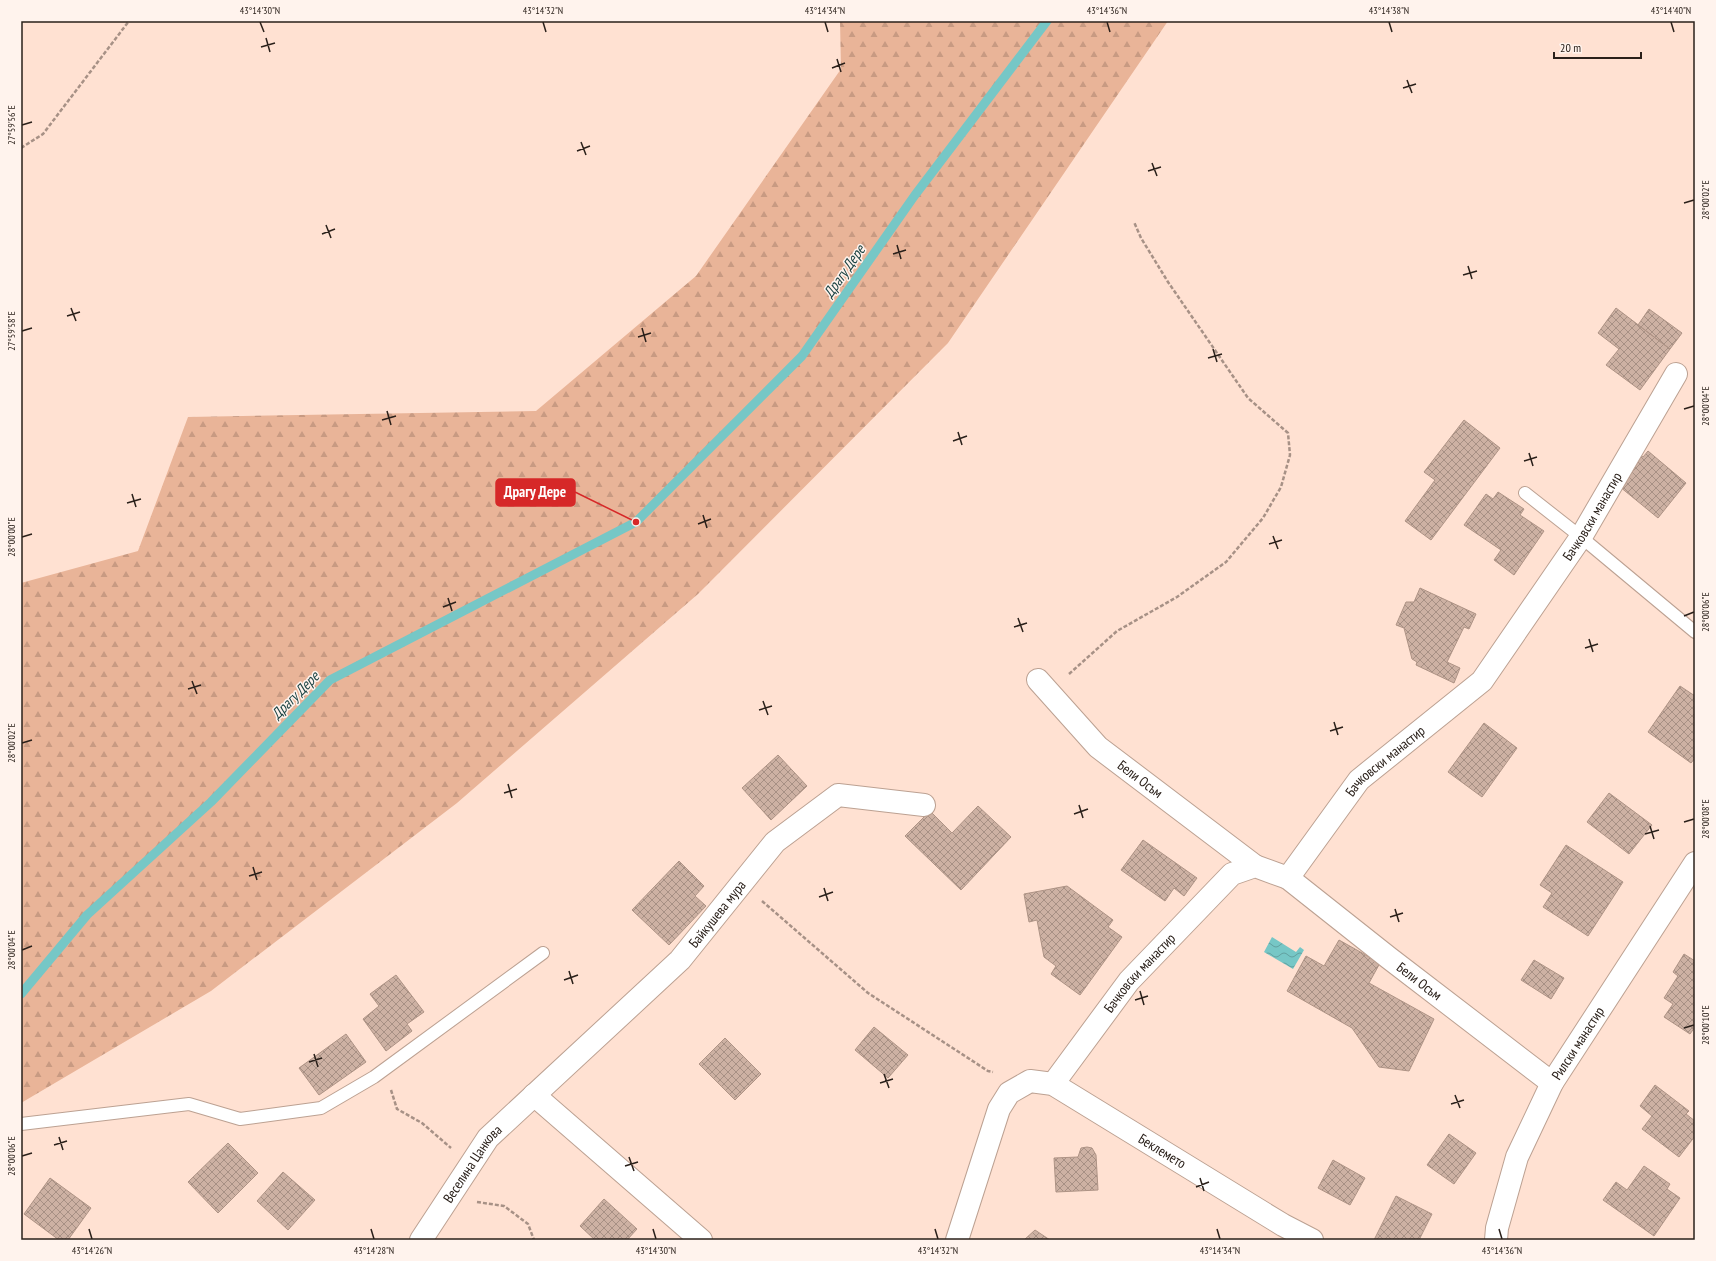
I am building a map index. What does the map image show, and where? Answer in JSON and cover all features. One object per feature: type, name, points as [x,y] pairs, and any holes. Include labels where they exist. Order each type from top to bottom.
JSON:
[{"type":"street","name":"Бачковски манастир","points":[[1288,878],[1359,780],[1482,681],[1581,537],[1676,374]]},
{"type":"street","name":"Бели Осъм","points":[[1043,686],[1098,748],[1255,866]]},
{"type":"street","name":"Байкушева мура","points":[[534,1095],[680,960],[776,842],[838,795],[924,805]]},
{"type":"street","name":"Рилски манастир","points":[[1496,1240],[1497,1228],[1517,1157],[1552,1083],[1695,863]]},
{"type":"street","name":"Бачковски манастир","points":[[1053,1084],[1129,981],[1232,874],[1255,866]]},
{"type":"street","points":[[1255,866],[1288,878]]},
{"type":"street","name":"Бели Осъм","points":[[1288,878],[1389,958],[1552,1083]]},
{"type":"street","points":[[957,1240],[999,1109],[1009,1093],[1030,1081]]},
{"type":"street","name":"Беклемето","points":[[1030,1081],[1053,1084],[1278,1232],[1312,1240]]},
{"type":"street","points":[[534,1095],[701,1240]]},
{"type":"street","name":"Веселина Цанкова","points":[[421,1240],[488,1138],[534,1095]]},
{"type":"lane","points":[[1525,493],[1581,537],[1695,632]]},
{"type":"lane","points":[[21,1124],[189,1104],[240,1119],[321,1108],[374,1077],[543,953]]},
{"type":"path","points":[[21,148],[43,134],[129,21]]},
{"type":"path","points":[[1043,686],[1117,631],[1177,596],[1226,562],[1263,518],[1281,487],[1290,455],[1288,433],[1248,398],[1168,282],[1140,238],[1134,222]]},
{"type":"path","points":[[742,884],[868,993],[988,1071],[1030,1081]]},
{"type":"path","points":[[396,1061],[388,1081],[397,1109],[422,1123],[470,1165]]},
{"type":"path","points":[[449,1198],[504,1206],[528,1224],[534,1240]]},
{"type":"green space","points":[[840,21],[1168,21],[948,343],[698,594],[457,803],[211,991],[21,1103],[21,583],[138,551],[188,417],[536,411],[696,276],[841,69]]},
{"type":"water","points":[[1272,937],[1296,952],[1300,947],[1304,950],[1293,969],[1264,952]]},
{"type":"building","points":[[1616,308],[1670,349],[1640,390],[1606,365],[1619,349],[1598,333]]},
{"type":"building","points":[[1649,309],[1682,333],[1670,349],[1638,325]]},
{"type":"building","points":[[1464,420],[1500,448],[1431,540],[1405,521],[1435,480],[1424,472]]},
{"type":"building","points":[[1648,451],[1686,483],[1658,518],[1614,482],[1637,453],[1643,457]]},
{"type":"building","points":[[1498,492],[1524,509],[1520,515],[1544,531],[1514,575],[1494,560],[1501,550],[1464,525],[1486,494],[1493,499]]},
{"type":"building","points":[[1420,588],[1476,614],[1469,629],[1464,627],[1447,662],[1460,668],[1454,683],[1416,665],[1417,662],[1412,659],[1404,628],[1396,625],[1406,602],[1414,602]]},
{"type":"building","points":[[1680,686],[1695,696],[1695,758],[1691,763],[1648,732]]},
{"type":"building","points":[[1484,723],[1517,748],[1482,797],[1448,772]]},
{"type":"building","points":[[778,755],[807,786],[771,820],[742,788]]},
{"type":"building","points":[[1609,793],[1652,825],[1629,854],[1587,822]]},
{"type":"building","points":[[978,806],[1011,837],[961,890],[905,836],[930,811],[952,833]]},
{"type":"building","points":[[1143,840],[1197,878],[1184,896],[1174,888],[1165,901],[1121,870]]},
{"type":"building","points":[[1566,845],[1623,882],[1588,936],[1543,907],[1552,893],[1540,885]]},
{"type":"building","points":[[679,861],[704,886],[695,896],[706,906],[669,945],[632,910]]},
{"type":"building","points":[[1067,886],[1113,920],[1108,927],[1122,937],[1080,995],[1051,974],[1056,966],[1044,957],[1037,920],[1029,922],[1024,894]]},
{"type":"building","points":[[1339,940],[1380,963],[1369,983],[1434,1019],[1409,1071],[1379,1067],[1352,1028],[1287,991],[1306,956],[1324,966]]},
{"type":"building","points":[[1684,954],[1695,961],[1695,1027],[1690,1034],[1664,1017],[1673,1004],[1664,998],[1678,976],[1673,972]]},
{"type":"building","points":[[1534,960],[1564,978],[1551,999],[1521,980]]},
{"type":"building","points":[[396,975],[424,1012],[407,1024],[412,1031],[386,1051],[363,1019],[379,1006],[370,994]]},
{"type":"building","points":[[874,1027],[908,1055],[888,1078],[855,1050]]},
{"type":"building","points":[[346,1034],[366,1062],[319,1095],[299,1068]]},
{"type":"building","points":[[725,1038],[761,1074],[735,1100],[699,1064]]},
{"type":"building","points":[[1655,1085],[1689,1111],[1686,1114],[1695,1121],[1695,1136],[1679,1157],[1642,1129],[1652,1116],[1640,1106]]},
{"type":"building","points":[[1449,1134],[1476,1153],[1454,1184],[1427,1165]]},
{"type":"building","points":[[228,1143],[258,1173],[218,1213],[188,1182]]},
{"type":"building","points":[[1081,1148],[1092,1148],[1096,1155],[1098,1190],[1056,1192],[1054,1158],[1078,1157]]},
{"type":"building","points":[[1333,1160],[1365,1178],[1350,1205],[1318,1188]]},
{"type":"building","points":[[1644,1166],[1670,1184],[1667,1189],[1680,1198],[1654,1236],[1603,1200],[1616,1182],[1627,1190]]},
{"type":"building","points":[[283,1172],[315,1200],[288,1230],[257,1201]]},
{"type":"building","points":[[50,1178],[91,1208],[68,1240],[59,1240],[24,1214]]},
{"type":"building","points":[[1396,1196],[1432,1214],[1419,1240],[1374,1240]]},
{"type":"building","points":[[604,1199],[637,1229],[627,1240],[595,1240],[580,1226]]},
{"type":"building","points":[[1035,1230],[1050,1240],[1024,1240]]},
{"type":"waterway","name":"Драгу Дере","points":[[21,994],[87,915],[211,802],[330,680],[636,522],[802,356],[915,195],[1047,21]]},
{"type":"place","name":"Драгу Дере","points":[[636,522]]}]
